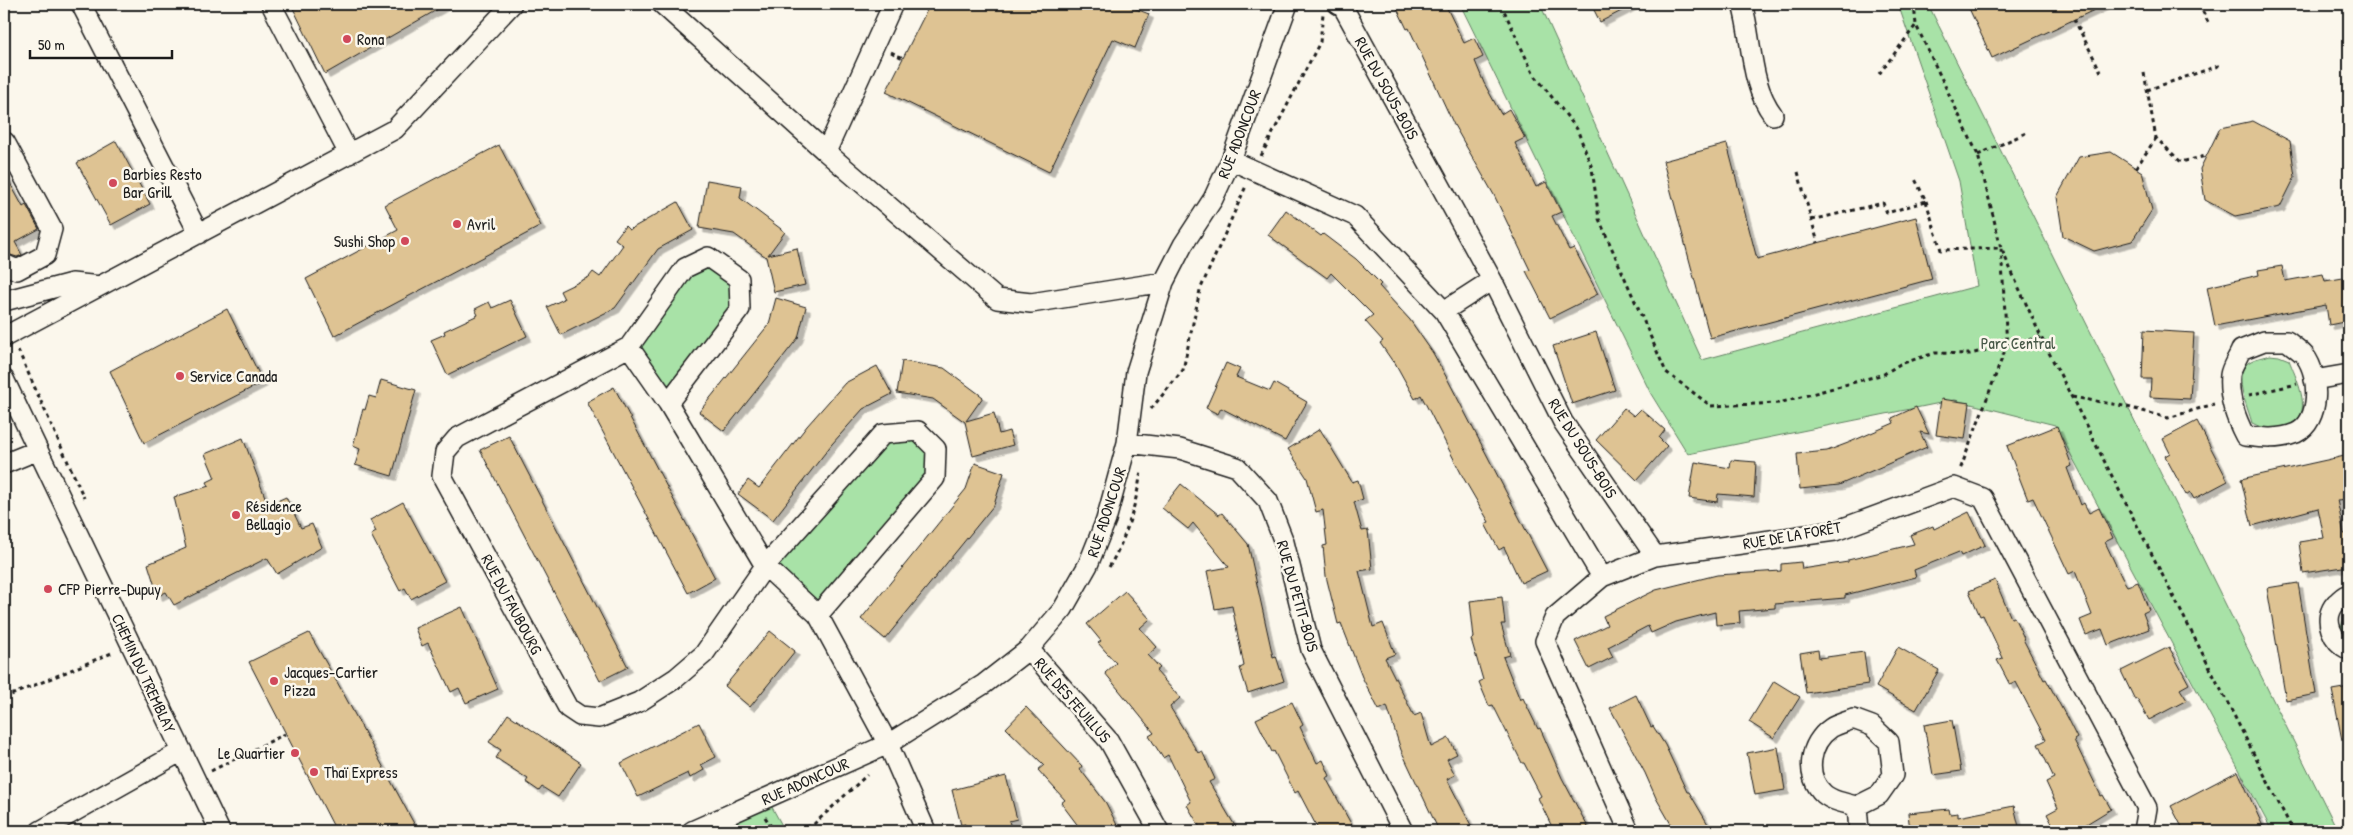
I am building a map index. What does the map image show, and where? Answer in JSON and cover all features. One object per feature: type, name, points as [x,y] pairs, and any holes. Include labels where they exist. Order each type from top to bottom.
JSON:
[{"type":"street","points":[[81,4],[199,234]]},
{"type":"street","points":[[271,4],[349,154]]},
{"type":"street","points":[[4,337],[395,129],[512,4]]},
{"type":"street","points":[[662,4],[826,152],[997,299],[1031,303],[1164,282]]},
{"type":"street","points":[[826,152],[894,4]]},
{"type":"street","name":"RUE ADONCOUR","points":[[692,831],[888,744],[984,684],[1029,649],[1063,608],[1088,565],[1106,520],[1127,443],[1136,372],[1164,282],[1184,245],[1213,199],[1231,160],[1288,4]]},
{"type":"street","name":"RUE DU SOUS-BOIS","points":[[1338,4],[1343,7],[1348,15],[1492,280],[1563,422],[1655,556]]},
{"type":"street","points":[[1742,4],[1747,20],[1754,74],[1763,102],[1773,115]]},
{"type":"street","points":[[4,264],[17,270],[45,255],[52,229],[5,142]]},
{"type":"street","points":[[1231,160],[1355,216],[1444,311],[1602,577]]},
{"type":"street","name":"RUE DU FAUBOURG","points":[[668,403],[740,309],[739,279],[708,257],[685,268],[629,347],[458,438],[445,452],[442,476],[568,708],[580,716],[599,718],[639,702],[676,678],[704,654],[765,566],[883,434],[918,431],[936,449],[935,478],[818,615]]},
{"type":"street","points":[[1444,311],[1492,280]]},
{"type":"street","points":[[4,301],[72,283],[100,286]]},
{"type":"street","points":[[2264,341],[2287,341],[2305,357],[2314,380],[2316,396],[2313,415],[2297,433],[2271,439],[2246,436],[2237,420],[2231,399],[2230,374],[2241,350],[2264,341]]},
{"type":"street","points":[[629,347],[668,403],[765,566],[818,615],[888,744],[926,831]]},
{"type":"street","points":[[2314,380],[2349,374]]},
{"type":"street","name":"CHEMIN DU TREMBLAY","points":[[4,379],[220,831]]},
{"type":"street","name":"RUE DU PETIT-BOIS","points":[[1127,443],[1180,449],[1237,467],[1268,501],[1284,542],[1312,650],[1403,831]]},
{"type":"street","points":[[4,464],[38,450]]},
{"type":"street","points":[[1954,487],[1982,498],[2147,808],[2145,830]]},
{"type":"street","name":"RUE DE LA FORÊT","points":[[1629,831],[1546,640],[1555,617],[1602,577],[1655,556],[1835,531],[1954,487]]},
{"type":"street","points":[[2349,594],[2344,595],[2333,607],[2329,622],[2331,632],[2340,646],[2349,650]]},
{"type":"street","name":"RUE DES FEUILLUS","points":[[1029,649],[1109,740],[1159,831]]},
{"type":"street","points":[[1852,719],[1872,726],[1889,742],[1894,775],[1879,795],[1857,806],[1825,796],[1813,780],[1811,760],[1817,741],[1832,727],[1852,719]]},
{"type":"street","points":[[40,831],[182,751]]},
{"type":"street","points":[[1857,806],[1860,831]]},
{"type":"path","points":[[1500,4],[1533,73],[1577,129],[1592,168],[1599,218],[1666,372],[1712,406],[1779,403],[1884,374],[1900,364],[1935,353],[1970,354],[2041,337]]},
{"type":"path","points":[[1914,4],[1916,25],[1978,155],[2001,248],[2041,337],[2293,831]]},
{"type":"path","points":[[2199,4],[2209,24]]},
{"type":"path","points":[[2074,20],[2101,72]]},
{"type":"path","points":[[1879,74],[1916,25]]},
{"type":"path","points":[[886,50],[903,58]]},
{"type":"path","points":[[2147,90],[2221,65]]},
{"type":"path","points":[[2144,73],[2156,138],[2181,162],[2206,156]]},
{"type":"path","points":[[1978,155],[2028,132]]},
{"type":"path","points":[[2136,168],[2156,138]]},
{"type":"path","points":[[1798,172],[1818,243]]},
{"type":"path","points":[[1915,179],[1926,201],[1941,250],[2001,248]]},
{"type":"path","points":[[1812,220],[1883,203],[1887,213],[1926,201]]},
{"type":"path","points":[[1954,487],[2007,345],[2001,248]]},
{"type":"path","points":[[2072,397],[2124,406],[2168,418],[2231,399],[2314,380]]},
{"type":"path","points":[[4,698],[131,644]]},
{"type":"path","points":[[195,779],[285,734]]},
{"type":"green space","name":"Parc Central","points":[[1460,4],[1540,4],[1702,360],[1977,286],[1959,181],[1898,4],[1933,4],[1929,6],[2338,831],[2272,831],[2055,425],[1955,400],[1688,454],[1651,394]]},
{"type":"green space","points":[[707,264],[734,282],[734,307],[668,393],[636,347],[688,273]]},
{"type":"green space","points":[[2270,355],[2289,360],[2301,393],[2302,410],[2294,423],[2267,430],[2252,423],[2244,399],[2241,381],[2245,366],[2253,360]]},
{"type":"green space","points":[[916,437],[931,451],[930,476],[818,606],[773,567],[886,440]]},
{"type":"green space","points":[[2349,610],[2349,641],[2341,628],[2345,615]]},
{"type":"green space","points":[[767,798],[785,831],[736,831],[727,816]]},
{"type":"building","name":"Rona","points":[[291,4],[447,4],[325,74]]},
{"type":"building","points":[[930,4],[1123,4],[1149,14],[1135,48],[1113,39],[1049,172],[886,92]]},
{"type":"building","points":[[1395,4],[1445,4],[1464,43],[1474,38],[1483,57],[1475,61],[1484,83],[1501,114],[1509,109],[1525,138],[1515,143],[1536,187],[1546,182],[1561,212],[1552,216],[1569,250],[1574,248],[1598,294],[1550,318],[1526,271],[1530,270],[1494,195],[1454,125],[1409,28],[1407,29]]},
{"type":"building","points":[[1591,4],[1635,4],[1600,22]]},
{"type":"building","points":[[1967,4],[2107,4],[1992,58]]},
{"type":"building","points":[[2253,121],[2290,141],[2295,177],[2280,207],[2235,216],[2205,200],[2200,169],[2220,128]]},
{"type":"building","name":"Barbies Resto Bar Grill","points":[[116,141],[150,204],[111,225],[77,163]]},
{"type":"building","points":[[1727,144],[1757,259],[1916,217],[1932,279],[1710,338],[1663,161]]},
{"type":"building","points":[[499,145],[541,226],[334,336],[306,279],[398,230],[385,205]]},
{"type":"building","points":[[2111,152],[2142,172],[2152,210],[2132,241],[2094,251],[2063,236],[2057,197],[2079,157]]},
{"type":"building","points":[[4,172],[23,207],[26,205],[39,229],[15,242],[22,255],[17,257],[4,253]]},
{"type":"building","points":[[707,180],[742,186],[740,198],[785,232],[768,255],[797,248],[805,285],[774,292],[766,257],[734,234],[699,228]]},
{"type":"building","points":[[678,202],[693,230],[658,249],[615,308],[561,335],[547,307],[564,299],[560,291],[589,277],[593,272],[600,277],[623,245],[615,239],[625,226],[629,230]]},
{"type":"building","points":[[1286,210],[1321,236],[1323,234],[1356,259],[1381,284],[1379,286],[1410,320],[1433,353],[1448,380],[1547,571],[1521,583],[1504,547],[1499,550],[1485,524],[1489,522],[1464,479],[1421,395],[1415,399],[1394,361],[1380,343],[1383,341],[1365,321],[1373,315],[1331,273],[1327,278],[1268,235]]},
{"type":"building","points":[[2282,266],[2285,281],[2323,274],[2325,281],[2349,277],[2349,321],[2329,325],[2326,305],[2215,326],[2207,287],[2259,275],[2258,270]]},
{"type":"building","points":[[776,298],[806,307],[798,338],[724,431],[699,412],[769,324]]},
{"type":"building","points":[[510,300],[527,336],[447,375],[431,340],[445,334],[444,331],[478,315],[475,309],[489,302],[492,308]]},
{"type":"building","points":[[227,309],[263,382],[144,443],[110,371]]},
{"type":"building","points":[[2144,330],[2194,333],[2190,399],[2150,397],[2151,379],[2142,379]]},
{"type":"building","points":[[1596,332],[1615,390],[1572,404],[1553,346]]},
{"type":"building","points":[[902,361],[944,368],[983,397],[966,421],[994,413],[999,434],[1009,431],[1013,445],[973,456],[965,422],[933,399],[897,393]]},
{"type":"building","points":[[1226,363],[1240,369],[1236,377],[1270,391],[1274,383],[1307,402],[1285,441],[1221,408],[1218,414],[1206,408]]},
{"type":"building","points":[[877,366],[892,394],[863,409],[832,444],[773,520],[738,494],[748,480],[759,488],[807,426],[845,383]]},
{"type":"building","points":[[381,380],[416,390],[392,476],[355,465],[360,449],[353,446],[363,409],[365,410],[369,396],[376,398]]},
{"type":"building","points":[[614,387],[715,578],[688,593],[587,402]]},
{"type":"building","points":[[1941,399],[1970,403],[1965,439],[1936,435]]},
{"type":"building","points":[[1916,407],[1929,434],[1920,432],[1927,447],[1839,485],[1800,489],[1797,454],[1827,451],[1848,443],[1894,423],[1892,418]]},
{"type":"building","points":[[1624,408],[1634,416],[1641,409],[1665,430],[1659,438],[1667,446],[1637,480],[1596,440]]},
{"type":"building","points":[[2197,421],[2228,481],[2194,499],[2190,492],[2186,495],[2165,456],[2170,453],[2163,439]]},
{"type":"building","points":[[2057,426],[2072,466],[2067,468],[2081,505],[2084,503],[2089,513],[2099,508],[2113,538],[2105,542],[2122,578],[2127,586],[2138,582],[2149,610],[2143,613],[2149,629],[2108,645],[2102,629],[2086,635],[2080,620],[2092,615],[2075,571],[2069,574],[2033,498],[2028,500],[2007,446]]},
{"type":"building","points":[[1320,429],[1352,482],[1358,480],[1363,499],[1354,502],[1362,531],[1368,530],[1372,569],[1359,571],[1373,627],[1383,623],[1395,654],[1385,658],[1414,716],[1421,713],[1431,747],[1449,738],[1457,754],[1447,759],[1455,775],[1447,779],[1474,831],[1439,831],[1401,750],[1387,706],[1379,710],[1362,677],[1341,623],[1338,624],[1326,576],[1323,546],[1327,545],[1323,510],[1316,512],[1307,478],[1288,449]]},
{"type":"building","points":[[509,436],[628,667],[600,681],[480,450]]},
{"type":"building","name":"Résidence Bellagio","points":[[243,438],[268,505],[286,497],[301,528],[312,524],[322,547],[277,574],[267,558],[174,605],[166,592],[158,596],[148,564],[186,548],[174,497],[209,486],[207,482],[215,478],[205,454]]},
{"type":"building","points":[[2349,455],[2349,499],[2337,500],[2344,534],[2349,533],[2349,566],[2303,573],[2299,542],[2324,538],[2318,508],[2252,526],[2241,479]]},
{"type":"building","points":[[1731,460],[1756,462],[1754,497],[1718,494],[1717,502],[1689,498],[1695,462],[1730,468]]},
{"type":"building","points":[[975,463],[1004,473],[994,505],[885,639],[861,619],[966,489]]},
{"type":"building","points":[[1181,484],[1219,515],[1222,513],[1248,544],[1273,657],[1276,656],[1284,681],[1248,693],[1240,668],[1244,666],[1232,606],[1215,609],[1207,571],[1229,567],[1193,523],[1188,529],[1162,508]]},
{"type":"building","points":[[403,502],[445,581],[411,599],[405,588],[400,591],[371,535],[376,532],[370,520]]},
{"type":"building","points":[[1969,512],[1985,545],[1961,556],[1959,552],[1914,570],[1916,577],[1845,595],[1845,598],[1775,604],[1775,608],[1739,611],[1740,623],[1716,625],[1715,612],[1676,622],[1651,633],[1648,626],[1608,647],[1613,657],[1589,669],[1575,641],[1607,625],[1603,616],[1656,590],[1717,575],[1781,571],[1781,564],[1801,562],[1802,569],[1848,562],[1848,560],[1914,544],[1910,535],[1933,526],[1934,529]]},
{"type":"building","points":[[1995,580],[2011,618],[2014,617],[2044,680],[2046,679],[2077,738],[2074,740],[2101,796],[2103,795],[2111,809],[2075,831],[2056,831],[2047,814],[2058,808],[2046,782],[2054,778],[2038,744],[2046,740],[2016,682],[2010,685],[1997,660],[2003,658],[1983,615],[1980,616],[1969,591]]},
{"type":"building","points":[[2298,583],[2316,694],[2286,700],[2267,588]]},
{"type":"building","points":[[1125,591],[1150,619],[1140,628],[1157,647],[1148,655],[1160,668],[1156,671],[1180,698],[1170,707],[1198,753],[1202,751],[1215,779],[1209,782],[1238,831],[1202,831],[1187,805],[1191,802],[1168,755],[1163,758],[1149,736],[1154,733],[1105,673],[1116,663],[1098,643],[1101,641],[1087,624]]},
{"type":"building","points":[[1502,597],[1505,624],[1501,624],[1510,655],[1503,657],[1520,700],[1523,698],[1538,729],[1540,728],[1562,778],[1590,831],[1554,831],[1538,798],[1541,796],[1493,705],[1489,706],[1479,682],[1483,680],[1471,639],[1474,638],[1470,601]]},
{"type":"building","points":[[462,607],[498,689],[466,703],[459,688],[451,692],[428,643],[422,646],[415,628]]},
{"type":"building","points":[[770,631],[795,651],[750,707],[725,686]]},
{"type":"building","points":[[309,633],[418,831],[336,831],[249,662]]},
{"type":"building","points":[[1898,647],[1939,670],[1916,710],[1876,687]]},
{"type":"building","points":[[2169,647],[2189,684],[2180,689],[2187,700],[2149,720],[2137,699],[2135,700],[2121,671]]},
{"type":"building","points":[[1818,650],[1819,658],[1864,652],[1868,684],[1806,693],[1800,653]]},
{"type":"building","points":[[1774,681],[1800,697],[1774,738],[1749,722]]},
{"type":"building","points":[[2349,687],[2349,740],[2342,740],[2332,690]]},
{"type":"building","points":[[1636,695],[1651,727],[1653,726],[1665,745],[1687,792],[1689,792],[1712,831],[1675,831],[1656,798],[1645,773],[1610,708]]},
{"type":"building","points":[[1292,702],[1303,725],[1300,727],[1317,763],[1323,760],[1330,776],[1326,778],[1355,831],[1319,831],[1298,791],[1295,793],[1274,751],[1272,752],[1256,719]]},
{"type":"building","points":[[1026,707],[1082,766],[1080,769],[1106,803],[1120,831],[1082,831],[1061,803],[1065,800],[1038,770],[1044,765],[1006,728]]},
{"type":"building","points":[[508,714],[581,763],[558,797],[542,787],[539,791],[526,782],[528,779],[496,758],[501,750],[489,742]]},
{"type":"building","points":[[1952,720],[1961,771],[1933,775],[1924,725]]},
{"type":"building","points":[[699,723],[716,757],[701,765],[704,770],[690,778],[688,773],[638,797],[621,763]]},
{"type":"building","points":[[1778,747],[1785,790],[1755,795],[1747,753]]},
{"type":"building","points":[[2238,771],[2265,831],[2184,831],[2171,806]]},
{"type":"building","points":[[1006,776],[1017,819],[1009,821],[1012,831],[967,831],[965,824],[961,825],[952,790]]},
{"type":"building","points":[[2014,806],[2020,831],[1910,831],[1908,813],[1949,809],[1950,814],[1958,813],[1958,817]]},
{"type":"place","name":"Rona","points":[[347,39]]},
{"type":"place","name":"Barbies Resto Bar Grill","points":[[113,183]]},
{"type":"place","name":"Avril","points":[[457,224]]},
{"type":"place","name":"Sushi Shop","points":[[405,241]]},
{"type":"place","name":"Service Canada","points":[[180,376]]},
{"type":"place","name":"Résidence Bellagio","points":[[236,515]]},
{"type":"place","name":"CFP Pierre-Dupuy","points":[[48,589]]},
{"type":"place","name":"Jacques-Cartier Pizza","points":[[274,681]]},
{"type":"place","name":"Le Quartier","points":[[295,753]]},
{"type":"place","name":"Thaï Express","points":[[314,772]]}]
